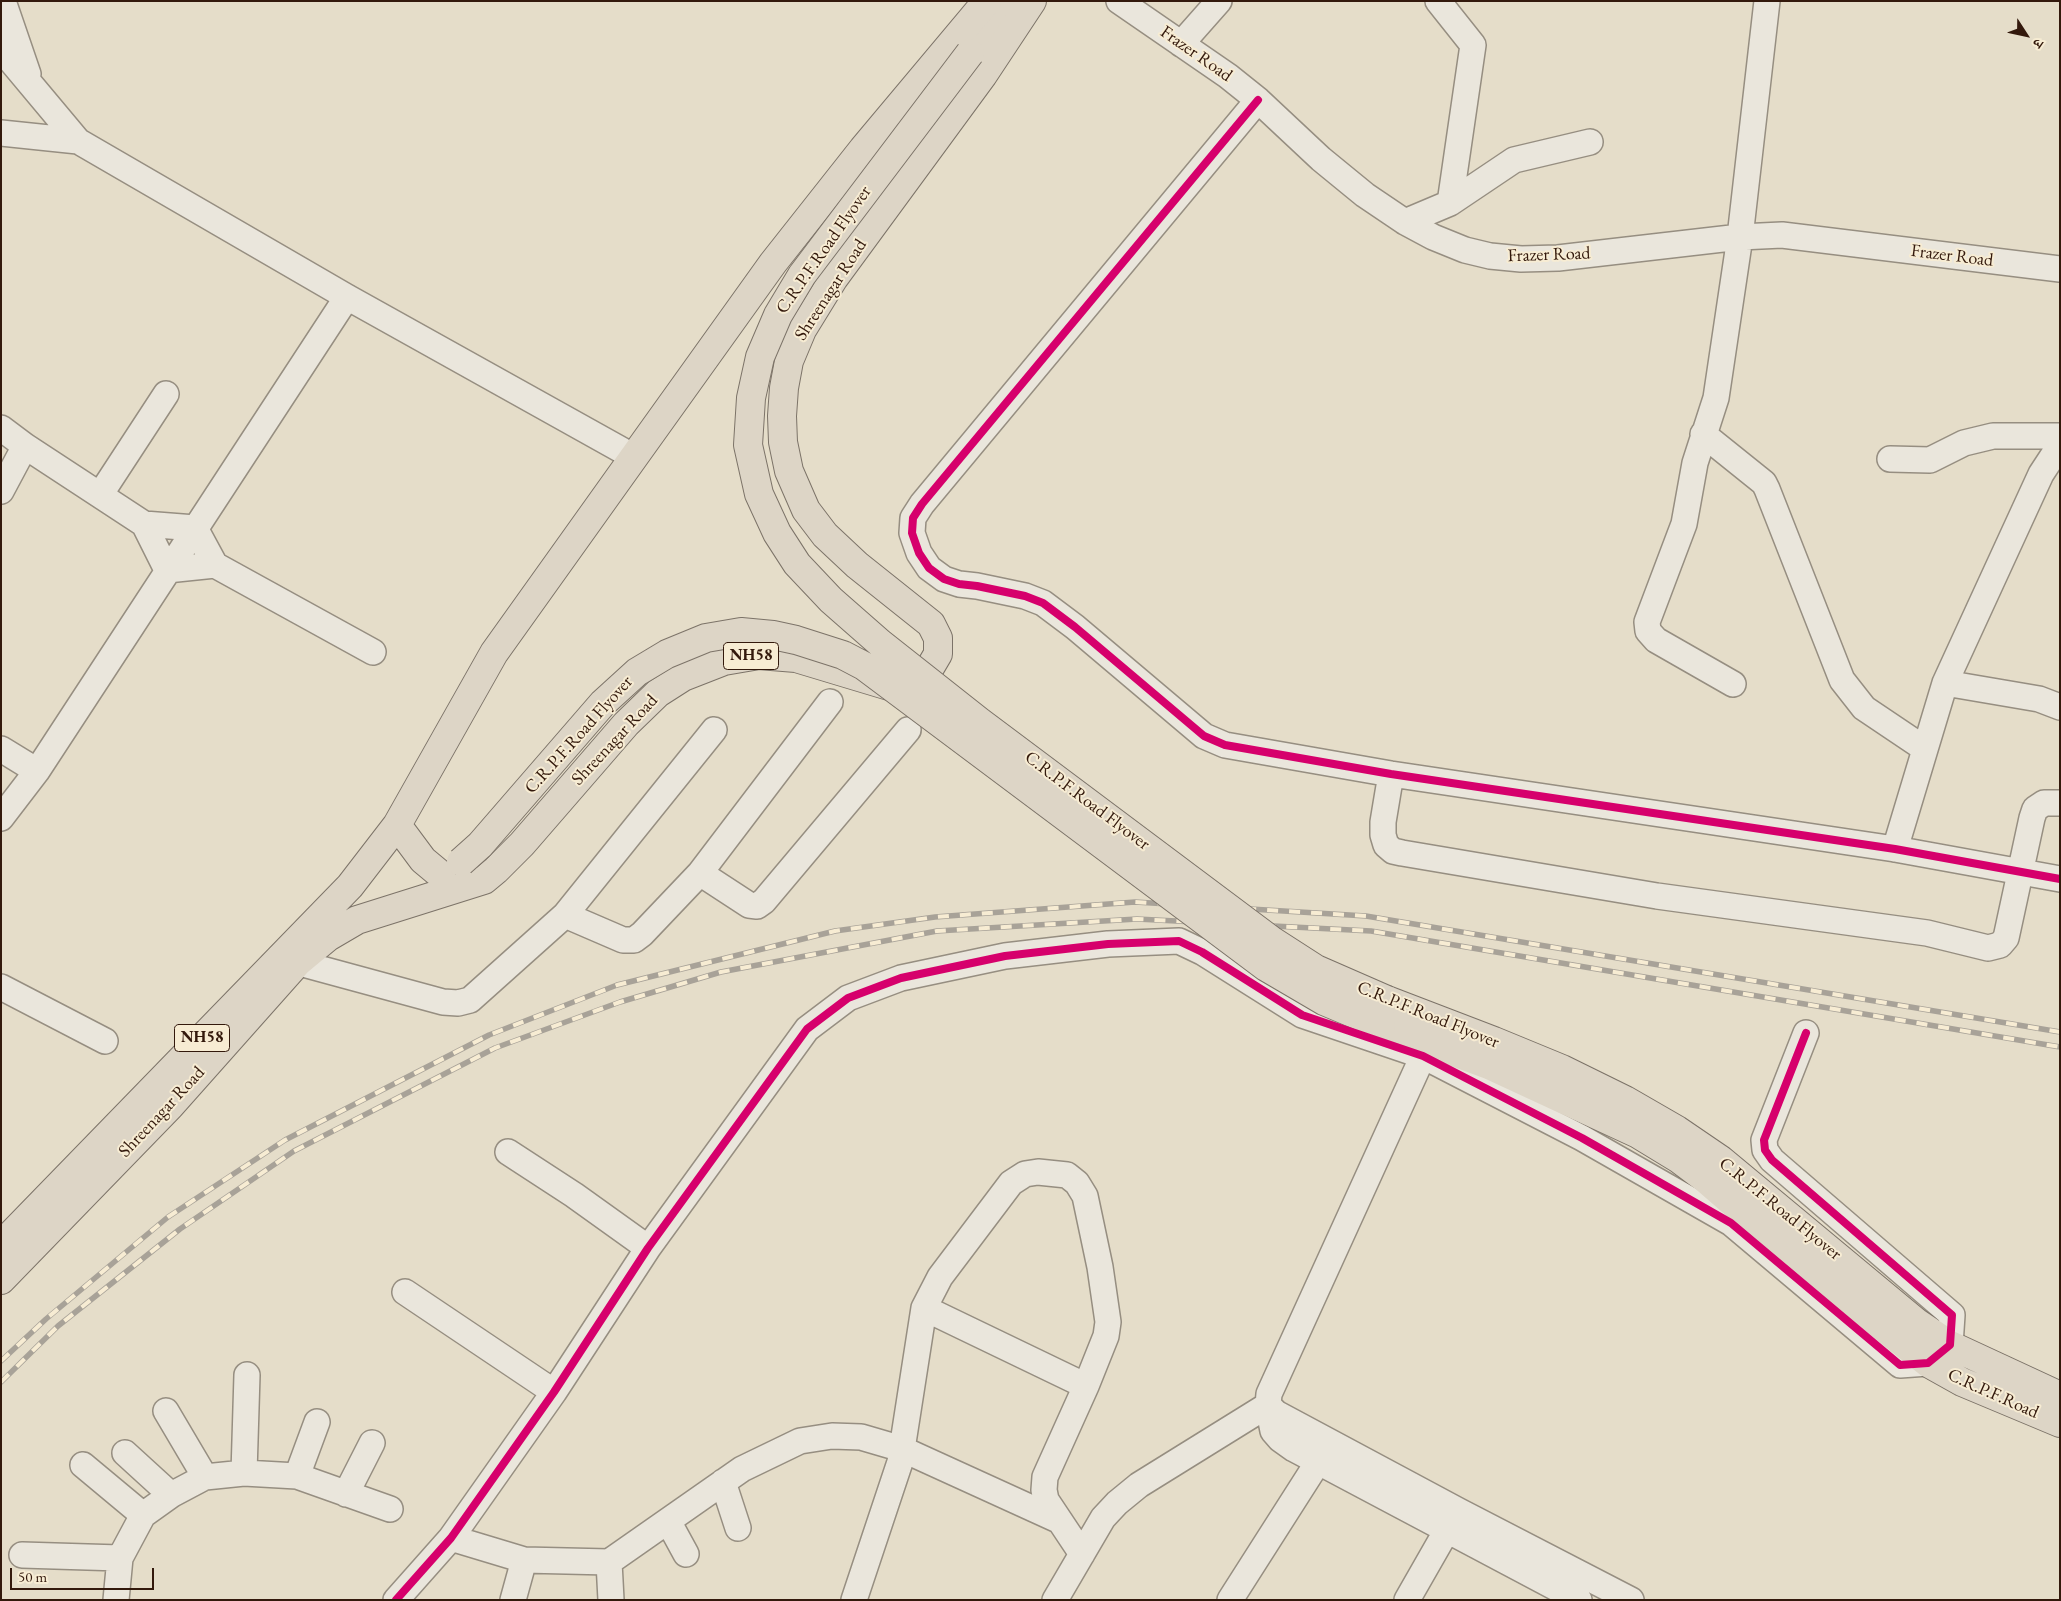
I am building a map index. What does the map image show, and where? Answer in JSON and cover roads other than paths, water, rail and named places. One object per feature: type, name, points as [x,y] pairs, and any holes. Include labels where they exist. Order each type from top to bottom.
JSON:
[{"type":"main road","name":"Shreenagar Road","points":[[1,1280],[170,1106],[350,886],[397,825],[494,653],[634,457],[774,263],[863,149],[987,1]]},
{"type":"main road","name":"C.R.P.F.Road Flyover","points":[[1005,1],[970,53],[802,275],[778,315],[760,356],[751,398],[748,445],[759,494],[777,533],[797,564],[831,600],[880,643],[980,722],[1271,940],[1316,968],[1387,1000],[1562,1069],[1625,1100],[1677,1130],[1721,1160],[1916,1322],[1950,1345]]},
{"type":"main road","name":"Shreenagar Road","points":[[1,1245],[288,960],[357,920],[484,880],[534,831],[626,724],[658,694],[684,677],[724,661],[759,655],[796,658],[889,686],[905,687],[917,683],[925,676],[938,654],[938,638],[931,624],[857,566],[825,535],[806,510],[789,471],[785,452],[782,416],[784,388],[789,361],[802,330],[834,278],[983,76],[1032,1]]},
{"type":"main road","name":"C.R.P.F.Road Flyover","points":[[451,869],[480,845],[603,703],[637,672],[667,654],[706,638],[741,632],[796,640],[843,655],[864,666],[1273,971],[1324,1001],[1381,1025],[1489,1064],[1638,1134],[1678,1159],[1703,1177],[1828,1284],[1928,1363]]},
{"type":"main road","points":[[397,825],[424,860],[451,869],[416,902]]},
{"type":"main road","name":"C.R.P.F.Road","points":[[1950,1345],[2060,1396]]},
{"type":"main road","name":"C.R.P.F.Road","points":[[1928,1363],[1962,1382],[2060,1423]]},
{"type":"street","points":[[3,1],[32,86]]},
{"type":"street","points":[[1193,52],[1219,1]]},
{"type":"street","points":[[1438,1],[1473,45],[1450,203]]},
{"type":"street","points":[[1733,684],[1656,640],[1648,631],[1647,622],[1684,524],[1695,463],[1716,398],[1740,237],[1767,1]]},
{"type":"street","name":"Frazer Road","points":[[1134,5],[1258,100],[1328,165],[1365,195],[1405,222],[1465,250],[1490,256],[1521,259],[1558,258],[1740,237],[1782,235],[2060,269]]},
{"type":"street","points":[[2,52],[78,141],[348,297],[634,457]]},
{"type":"street","points":[[1258,100],[922,504],[913,518],[912,533],[919,552],[929,568],[944,579],[959,584],[1025,596],[1043,604],[1075,627],[1204,736],[1225,745],[1391,774],[1896,849],[2060,879]]},
{"type":"street","points":[[1,133],[78,141]]},
{"type":"street","points":[[1405,222],[1450,203],[1514,160],[1590,142]]},
{"type":"street","points":[[1,818],[37,771],[167,570],[348,297]]},
{"type":"street","points":[[100,495],[166,394]]},
{"type":"street","points":[[1,428],[25,446],[144,524],[195,528]]},
{"type":"street","points":[[1703,434],[1764,483],[1842,680],[1864,708],[1925,749]]},
{"type":"street","points":[[1890,459],[1930,460],[1964,443],[1993,436],[2060,436]]},
{"type":"street","points":[[1896,849],[1945,683],[2041,474],[2060,445]]},
{"type":"street","points":[[1,491],[25,446]]},
{"type":"street","points":[[144,524],[167,570]]},
{"type":"street","points":[[195,528],[215,564],[372,652]]},
{"type":"street","points":[[167,570],[215,564]]},
{"type":"street","points":[[1945,683],[2039,699],[2060,707]]},
{"type":"street","points":[[565,915],[623,940],[634,940],[700,873],[830,702]]},
{"type":"street","points":[[288,960],[443,1002],[458,1003],[470,1000],[565,915],[714,730]]},
{"type":"street","points":[[700,873],[750,904],[758,906],[764,902],[908,730]]},
{"type":"street","points":[[1,749],[37,771]]},
{"type":"street","points":[[1391,774],[1383,822],[1383,835],[1386,845],[1393,851],[1657,896],[1927,933],[1988,948],[2000,945],[2006,938],[2032,818],[2036,809],[2044,803],[2060,802]]},
{"type":"street","points":[[396,1600],[451,1538],[554,1392],[648,1248],[807,1029],[848,998],[901,978],[1005,956],[1108,944],[1179,941],[1202,952],[1302,1015],[1423,1056],[1582,1138],[1731,1223],[1900,1365],[1928,1363],[1950,1345],[1952,1316],[1772,1160],[1765,1150],[1764,1140],[1806,1033]]},
{"type":"street","points":[[1,987],[105,1041]]},
{"type":"street","points":[[1423,1056],[1269,1394],[1268,1405],[1274,1431],[1280,1439],[1318,1462],[1579,1600]]},
{"type":"street","points":[[508,1152],[574,1195],[648,1248]]},
{"type":"street","points":[[854,1600],[900,1462],[924,1308],[940,1277],[1010,1183],[1025,1174],[1038,1172],[1067,1175],[1077,1183],[1084,1196],[1100,1267],[1108,1322],[1106,1336],[1086,1386],[1045,1477],[1044,1490],[1046,1500],[1082,1554]]},
{"type":"street","points":[[404,1292],[554,1392]]},
{"type":"street","points":[[924,1308],[1086,1386]]},
{"type":"street","points":[[244,1473],[247,1375]]},
{"type":"street","points":[[1055,1600],[1103,1518],[1117,1503],[1139,1485],[1268,1405]]},
{"type":"street","points":[[1268,1405],[1276,1413],[1631,1600]]},
{"type":"street","points":[[166,1411],[205,1477]]},
{"type":"street","points":[[297,1476],[317,1422]]},
{"type":"street","points":[[451,1538],[524,1560],[609,1562],[742,1469],[800,1441],[832,1436],[861,1437],[902,1448],[1060,1520]]},
{"type":"street","points":[[346,1494],[372,1443]]},
{"type":"street","points":[[125,1453],[171,1495]]},
{"type":"street","points":[[1230,1600],[1318,1462]]},
{"type":"street","points":[[82,1465],[143,1515]]},
{"type":"street","points":[[116,1600],[120,1558],[143,1515],[171,1495],[205,1477],[244,1473],[297,1476],[390,1509]]},
{"type":"street","points":[[723,1482],[738,1528]]},
{"type":"street","points":[[668,1521],[686,1554]]},
{"type":"street","points":[[1407,1600],[1447,1530]]},
{"type":"street","points":[[22,1554],[120,1558]]},
{"type":"street","points":[[513,1600],[524,1560]]},
{"type":"street","points":[[609,1562],[611,1600]]},
{"type":"railway","points":[[1,1361],[46,1319],[168,1217],[285,1140],[489,1035],[617,985],[835,931],[935,917],[1135,902],[1366,916],[2060,1032]]},
{"type":"railway","points":[[1,1382],[58,1326],[180,1229],[294,1151],[495,1048],[620,1002],[721,972],[937,931],[1137,919],[1371,931],[2060,1047]]}]
